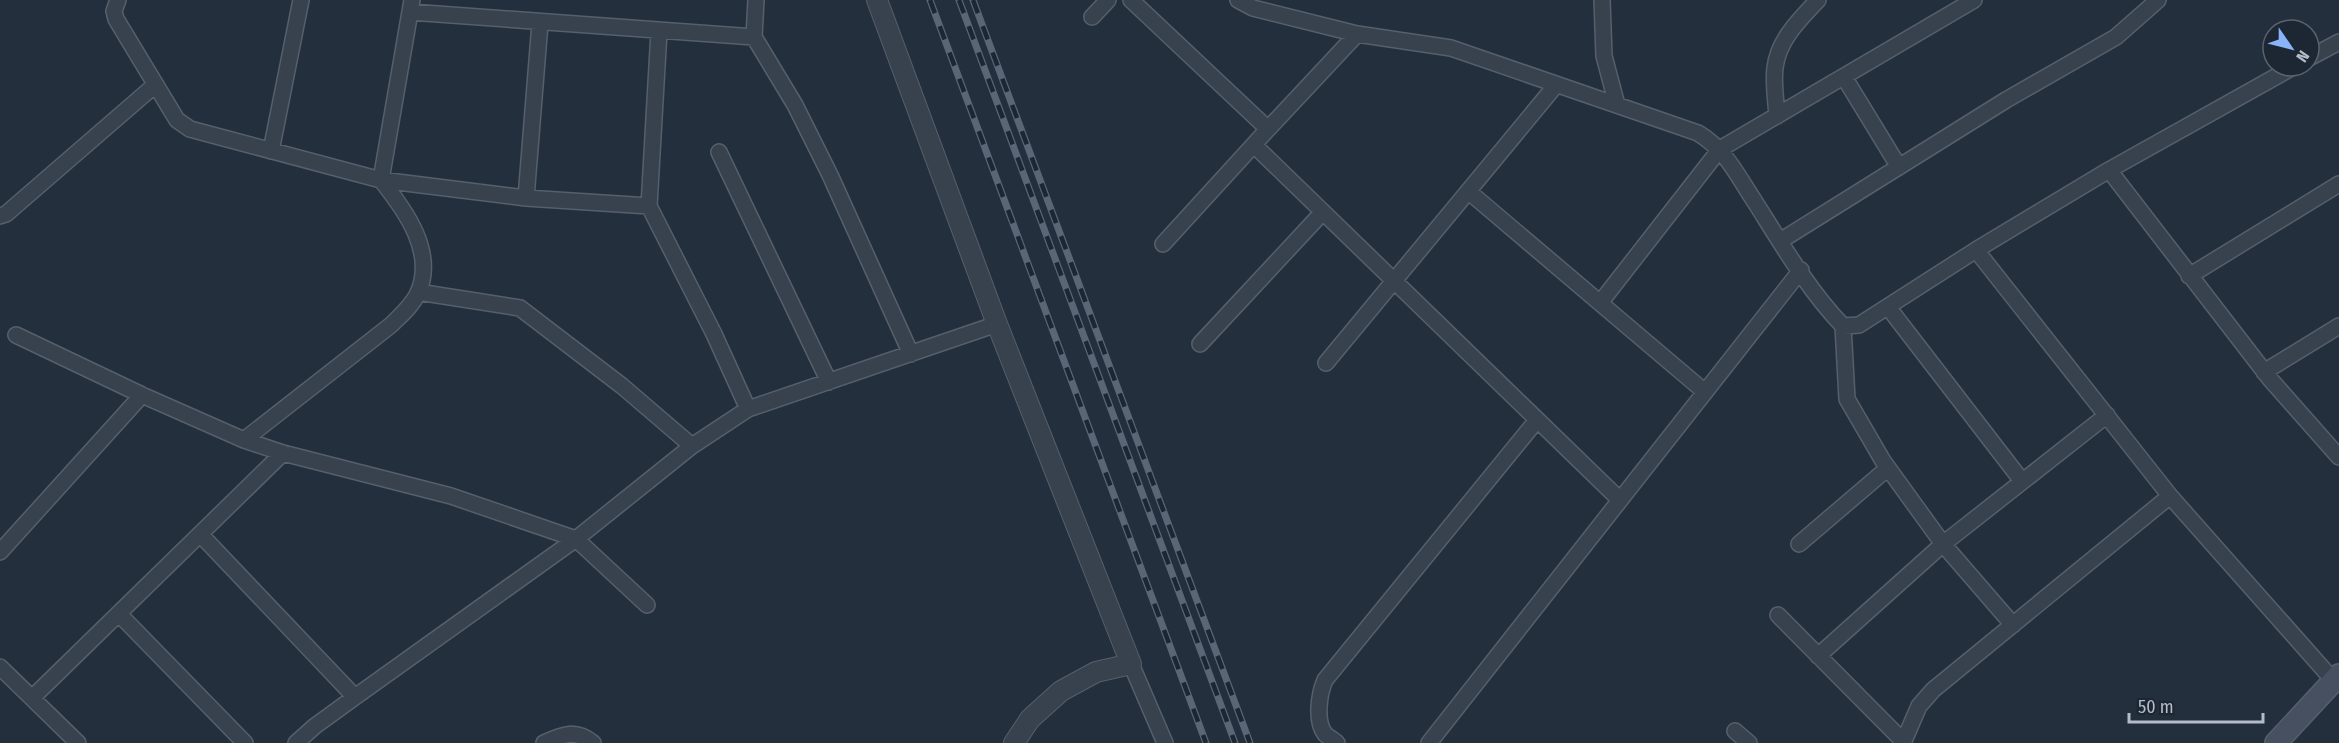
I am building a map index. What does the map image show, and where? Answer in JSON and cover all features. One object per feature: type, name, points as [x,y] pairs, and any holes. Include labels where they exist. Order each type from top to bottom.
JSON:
[{"type":"main road","points":[[2276,743],[2336,678]]},
{"type":"street","points":[[118,0],[114,11],[116,20],[177,120],[184,126],[272,152],[381,180],[526,198],[649,206]]},
{"type":"street","points":[[272,152],[301,0]]},
{"type":"street","points":[[756,0],[754,38],[795,105],[830,175],[911,354]]},
{"type":"street","points":[[877,0],[997,324],[1131,664],[1165,743]]},
{"type":"street","points":[[1092,17],[1108,0]]},
{"type":"street","points":[[1131,0],[1268,129]]},
{"type":"street","points":[[1238,0],[1357,34],[1451,48],[1698,133],[1720,149],[1780,241],[1843,326],[1847,399],[1888,468],[1943,544],[2013,625]]},
{"type":"street","points":[[1602,0],[1604,56],[1617,105]]},
{"type":"street","points":[[1777,116],[1775,68],[1781,48],[1791,31],[1818,0]]},
{"type":"street","points":[[1600,303],[1720,149],[1974,0]]},
{"type":"street","points":[[1780,241],[2006,100],[2116,37],[2158,0]]},
{"type":"street","points":[[244,440],[391,325],[406,310],[418,292],[422,267],[420,240],[381,180],[411,6],[540,23],[754,38]]},
{"type":"street","points":[[526,198],[540,23]]},
{"type":"street","points":[[658,31],[649,206],[748,409]]},
{"type":"street","points":[[1163,244],[1357,34]]},
{"type":"street","points":[[2321,52],[2339,42]]},
{"type":"street","points":[[1844,77],[1899,167]]},
{"type":"street","points":[[1843,326],[1859,325],[1976,250],[2109,170],[2274,78]]},
{"type":"street","points":[[0,216],[6,214],[155,85]]},
{"type":"street","points":[[1326,363],[1556,85]]},
{"type":"street","points":[[1254,145],[1620,501]]},
{"type":"street","points":[[719,152],[829,382]]},
{"type":"street","points":[[2109,170],[2264,372],[2339,457]]},
{"type":"street","points":[[2189,276],[2339,184]]},
{"type":"street","points":[[1468,191],[1705,392]]},
{"type":"street","points":[[1200,344],[1322,213]]},
{"type":"street","points":[[1976,250],[2170,496],[2336,678]]},
{"type":"street","points":[[1429,743],[1801,270]]},
{"type":"street","points":[[418,292],[520,308],[622,386],[692,446]]},
{"type":"street","points":[[1888,307],[2022,482]]},
{"type":"street","points":[[296,743],[315,726],[576,538],[692,446],[748,409],[997,324]]},
{"type":"street","points":[[2264,372],[2339,326]]},
{"type":"street","points":[[16,335],[244,440],[283,453],[451,496],[576,538],[647,605]]},
{"type":"street","points":[[0,552],[142,395]]},
{"type":"street","points":[[1818,656],[1943,544],[2107,415]]},
{"type":"street","points":[[1337,743],[1326,738],[1320,718],[1320,702],[1325,680],[1537,420]]},
{"type":"street","points":[[32,698],[283,453]]},
{"type":"street","points":[[1799,544],[1888,468]]},
{"type":"street","points":[[1778,615],[1904,742],[1919,706],[1933,690],[2170,496]]},
{"type":"street","points":[[200,534],[355,697]]},
{"type":"street","points":[[119,614],[245,743]]},
{"type":"street","points":[[1014,743],[1030,719],[1061,691],[1096,672],[1131,664]]},
{"type":"street","points":[[0,667],[78,743]]},
{"type":"street","points":[[1735,731],[1749,743]]},
{"type":"street","points":[[544,743],[562,734],[574,733],[586,737],[593,743]]},
{"type":"railway","points":[[930,0],[1206,743]]},
{"type":"railway","points":[[959,0],[1235,743]]},
{"type":"railway","points":[[973,0],[1250,743]]}]
